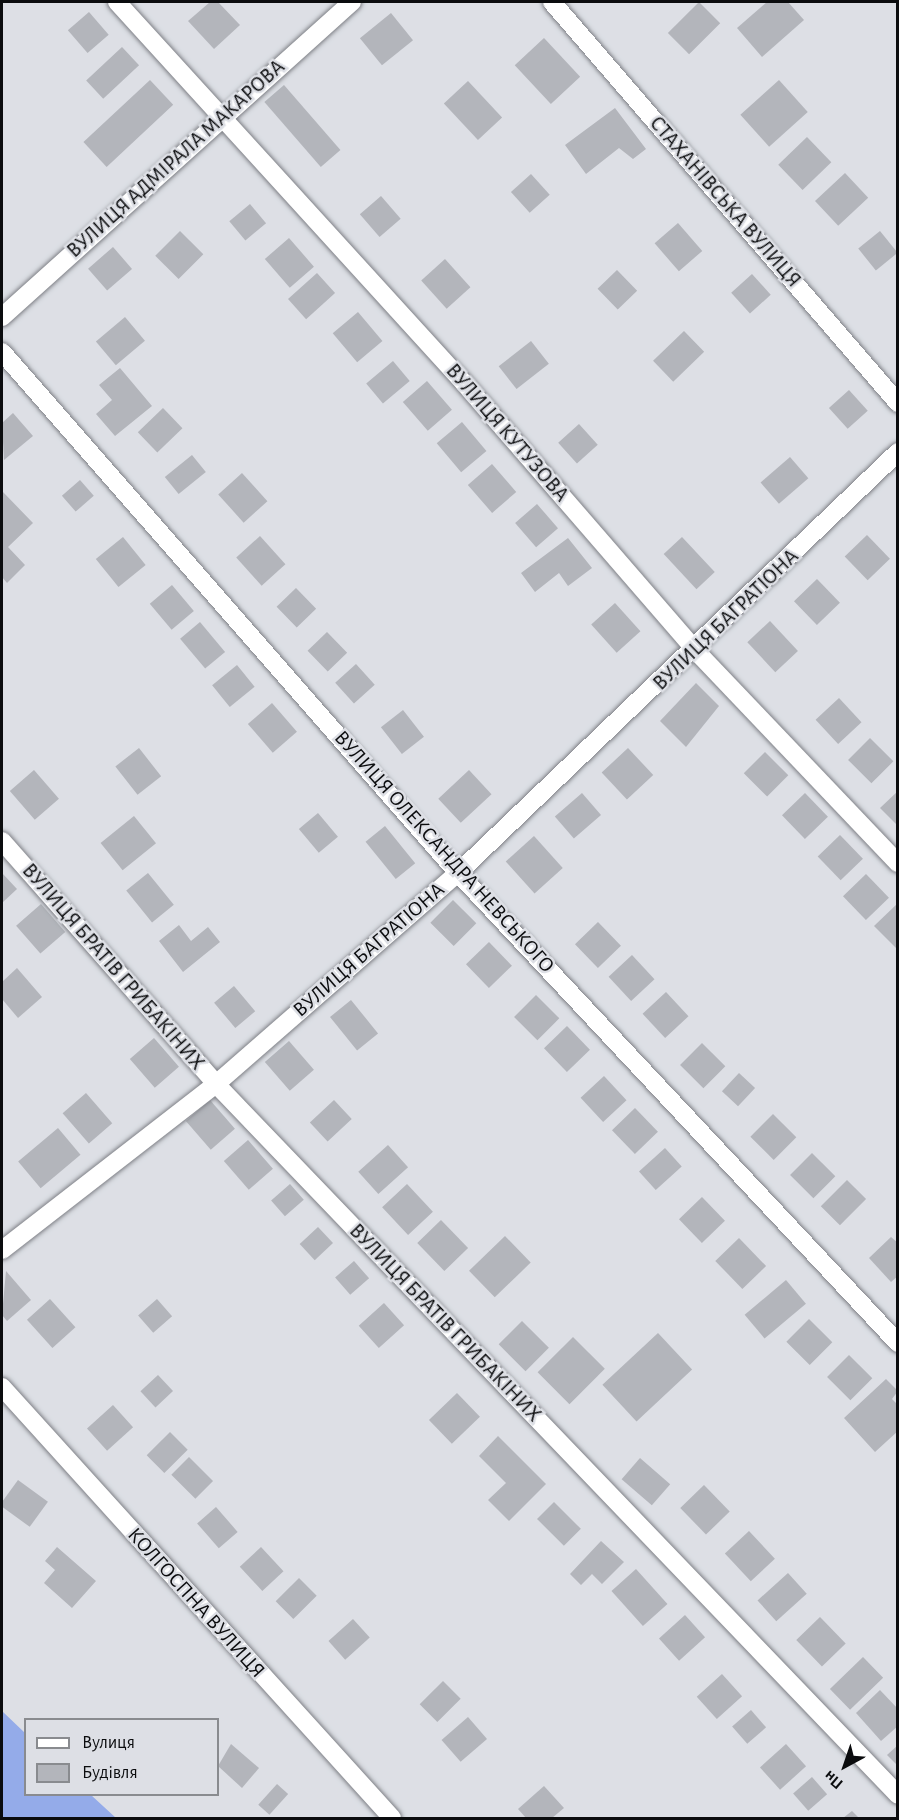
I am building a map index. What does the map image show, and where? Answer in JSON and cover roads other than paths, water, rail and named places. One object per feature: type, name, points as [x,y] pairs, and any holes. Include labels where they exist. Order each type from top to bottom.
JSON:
[{"type":"street","name":"ВУЛИЦЯ КУТУЗОВА","points":[[117,2],[222,115],[696,651],[897,863]]},
{"type":"street","name":"ВУЛИЦЯ АДМІРАЛА МАКАРОВА","points":[[2,317],[222,115],[352,2]]},
{"type":"street","name":"СТАХАНІВСЬКА ВУЛИЦЯ","points":[[552,2],[897,403]]},
{"type":"street","name":"ВУЛИЦЯ ОЛЕКСАНДРА НЕВСЬКОГО","points":[[2,352],[458,873],[897,1343]]},
{"type":"street","name":"ВУЛИЦЯ БАГРАТІОНА","points":[[2,1250],[216,1084],[458,873],[696,651],[897,452]]},
{"type":"street","name":"ВУЛИЦЯ БРАТІВ ГРИБАКІНИХ","points":[[2,841],[216,1084],[897,1795]]},
{"type":"street","name":"КОЛГОСПНА ВУЛИЦЯ","points":[[2,1388],[392,1818]]}]
